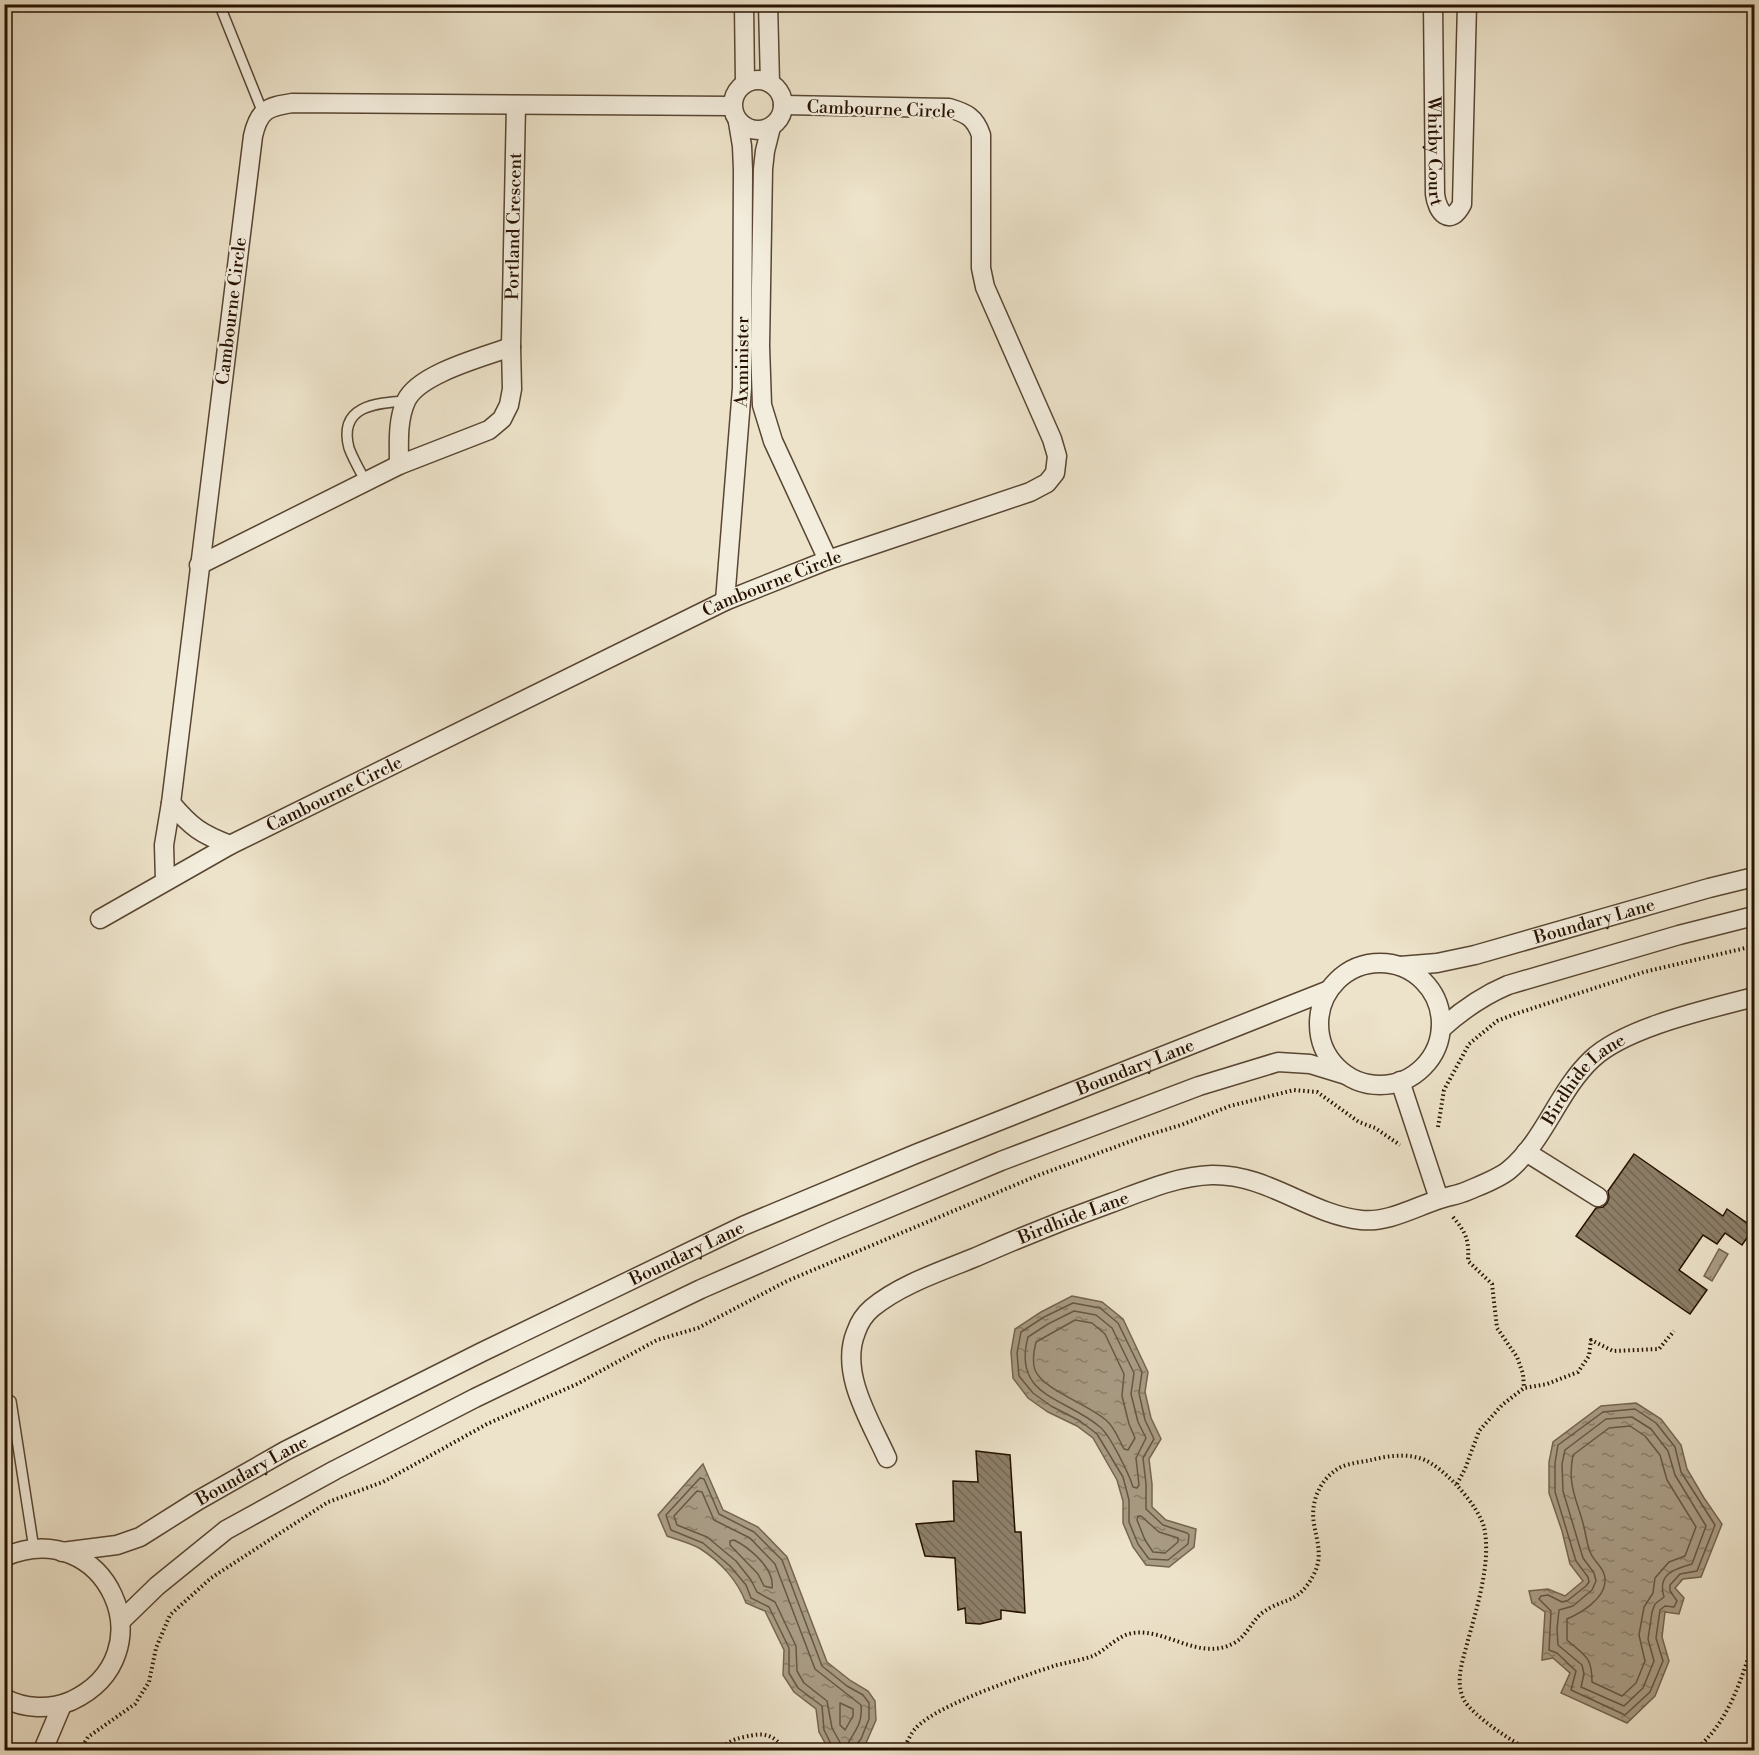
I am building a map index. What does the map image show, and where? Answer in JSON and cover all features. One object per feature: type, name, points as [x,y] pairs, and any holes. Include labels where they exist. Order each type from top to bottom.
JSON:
[{"type":"street","points":[[744,4],[744,83],[733,97],[735,114],[745,128],[762,130],[771,127],[782,114],[782,96],[777,88],[762,80],[744,83]]},
{"type":"street","points":[[768,4],[770,83]]},
{"type":"street","name":"Whitby Court","points":[[1433,4],[1435,194],[1440,213],[1449,215],[1456,212],[1462,204],[1467,4]]},
{"type":"street","points":[[263,113],[274,106],[292,103],[516,105],[735,114]]},
{"type":"street","name":"Portland Crescent","points":[[199,565],[399,465],[489,430],[502,419],[509,405],[512,389],[516,105]]},
{"type":"street","name":"Cambourne Circle","points":[[100,919],[230,845],[725,601],[828,560],[1030,492],[1047,483],[1055,473],[1057,456],[1052,439],[985,288],[981,268],[981,135],[977,125],[970,116],[949,108],[783,105]]},
{"type":"street","name":"Cambourne Circle","points":[[165,881],[164,845],[171,804],[253,136],[257,120],[263,113]]},
{"type":"street","name":"Axminister","points":[[725,601],[742,388],[743,170],[742,146],[735,114]]},
{"type":"street","name":"Axminister","points":[[771,127],[763,169],[760,346],[762,405],[773,441],[828,560]]},
{"type":"street","points":[[399,465],[401,418],[406,401],[412,392],[447,369],[511,347]]},
{"type":"street","points":[[171,804],[187,822],[206,836],[230,845]]},
{"type":"street","name":"Boundary Lane","points":[[1398,966],[1437,963],[1475,955],[1755,877]]},
{"type":"street","name":"Boundary Lane","points":[[1441,1029],[1468,1006],[1485,995],[1508,985],[1679,935],[1755,916]]},
{"type":"street","points":[[121,1621],[157,1586],[226,1530],[335,1470],[475,1398],[711,1284],[836,1230],[1001,1161],[1199,1086],[1278,1062],[1310,1064],[1346,1075],[1365,1084],[1386,1085],[1407,1079],[1424,1067],[1436,1050],[1441,1029],[1439,1008],[1430,989],[1416,974],[1398,966],[1379,963],[1360,966],[1342,976],[1329,990],[1321,1007],[1318,1026],[1322,1045],[1332,1062],[1346,1075]]},
{"type":"street","name":"Boundary Lane","points":[[62,1552],[117,1545],[140,1537],[197,1501],[285,1451],[482,1352],[743,1226],[918,1153],[1329,990]]},
{"type":"street","name":"Birdhide Lane","points":[[886,1458],[852,1376],[851,1358],[855,1335],[870,1310],[885,1299],[923,1280],[1078,1215],[1182,1179],[1212,1175],[1240,1177],[1264,1183],[1327,1211],[1363,1220],[1390,1217],[1466,1191],[1506,1172],[1526,1152],[1566,1090],[1595,1056],[1640,1032],[1755,997]]},
{"type":"street","points":[[1400,1082],[1439,1199]]},
{"type":"street","points":[[1526,1152],[1599,1197]]},
{"type":"street","points":[[4,1557],[21,1550],[49,1548],[75,1556],[98,1572],[114,1594],[121,1621],[118,1649],[107,1674],[87,1693],[62,1705],[37,1708],[4,1698]]},
{"type":"street","points":[[43,1750],[62,1705]]},
{"type":"lane","points":[[220,6],[263,113]]},
{"type":"lane","points":[[366,482],[350,450],[347,435],[349,422],[360,409],[379,402],[406,401]]},
{"type":"lane","points":[[11,1401],[34,1549]]},
{"type":"path","points":[[80,1750],[88,1737],[135,1704],[149,1682],[156,1648],[170,1615],[211,1578],[328,1502],[383,1482],[487,1424],[577,1384],[657,1340],[698,1328],[787,1281],[1059,1167],[1230,1106],[1294,1090],[1317,1092],[1359,1122],[1375,1128],[1410,1151],[1434,1145],[1444,1090],[1469,1044],[1497,1021],[1644,972],[1755,946]]},
{"type":"path","points":[[1439,1199],[1466,1233],[1469,1245],[1468,1261],[1492,1284],[1497,1328],[1517,1357],[1523,1374],[1524,1388]]},
{"type":"path","points":[[1456,1484],[1465,1469],[1479,1431],[1502,1405],[1524,1388],[1547,1384],[1578,1372],[1589,1356],[1591,1340],[1613,1351],[1659,1349],[1674,1331]]},
{"type":"path","points":[[903,1750],[915,1728],[928,1717],[992,1689],[1094,1655],[1125,1635],[1145,1633],[1202,1648],[1231,1645],[1238,1641],[1261,1614],[1300,1594],[1313,1576],[1320,1552],[1314,1526],[1313,1507],[1323,1482],[1342,1467],[1391,1456],[1407,1456],[1430,1462],[1456,1484],[1483,1525],[1485,1554],[1479,1600],[1460,1673],[1461,1693],[1465,1702],[1475,1712],[1509,1739],[1529,1750]]},
{"type":"path","points":[[1695,1750],[1713,1732],[1723,1717],[1741,1682],[1755,1640]]},
{"type":"path","points":[[719,1750],[736,1739],[759,1733],[770,1736],[786,1750]]},
{"type":"water","points":[[1719,1249],[1728,1254],[1712,1281],[1704,1276]]},
{"type":"water","points":[[1072,1296],[1102,1302],[1123,1319],[1148,1372],[1145,1392],[1151,1418],[1161,1439],[1149,1459],[1152,1507],[1166,1520],[1196,1529],[1194,1547],[1169,1567],[1146,1565],[1133,1547],[1123,1523],[1123,1501],[1117,1480],[1093,1438],[1077,1426],[1048,1412],[1028,1398],[1013,1378],[1011,1352],[1015,1329]]},
{"type":"water","points":[[1636,1403],[1661,1419],[1681,1445],[1687,1469],[1722,1524],[1701,1577],[1683,1579],[1675,1588],[1684,1598],[1679,1614],[1665,1612],[1662,1637],[1669,1661],[1655,1696],[1627,1723],[1561,1693],[1570,1673],[1553,1658],[1542,1660],[1545,1612],[1532,1603],[1529,1591],[1548,1589],[1565,1596],[1583,1581],[1570,1564],[1549,1493],[1549,1462],[1553,1442],[1601,1406]]},
{"type":"water","points":[[703,1464],[723,1510],[758,1527],[787,1557],[827,1662],[868,1691],[875,1701],[876,1720],[866,1743],[858,1750],[829,1750],[819,1732],[816,1709],[794,1692],[783,1675],[784,1650],[765,1611],[746,1603],[733,1579],[707,1553],[667,1536],[658,1515]]},
{"type":"building","points":[[1634,1154],[1723,1216],[1727,1209],[1754,1228],[1742,1245],[1725,1233],[1717,1244],[1703,1235],[1679,1270],[1707,1290],[1690,1314],[1576,1236],[1596,1208],[1603,1207],[1607,1203],[1608,1191]]},
{"type":"building","points":[[976,1451],[1010,1455],[1015,1532],[1021,1532],[1025,1613],[1001,1610],[1001,1619],[980,1624],[966,1623],[965,1608],[958,1610],[955,1558],[925,1556],[916,1524],[954,1521],[953,1481],[978,1482]]}]
